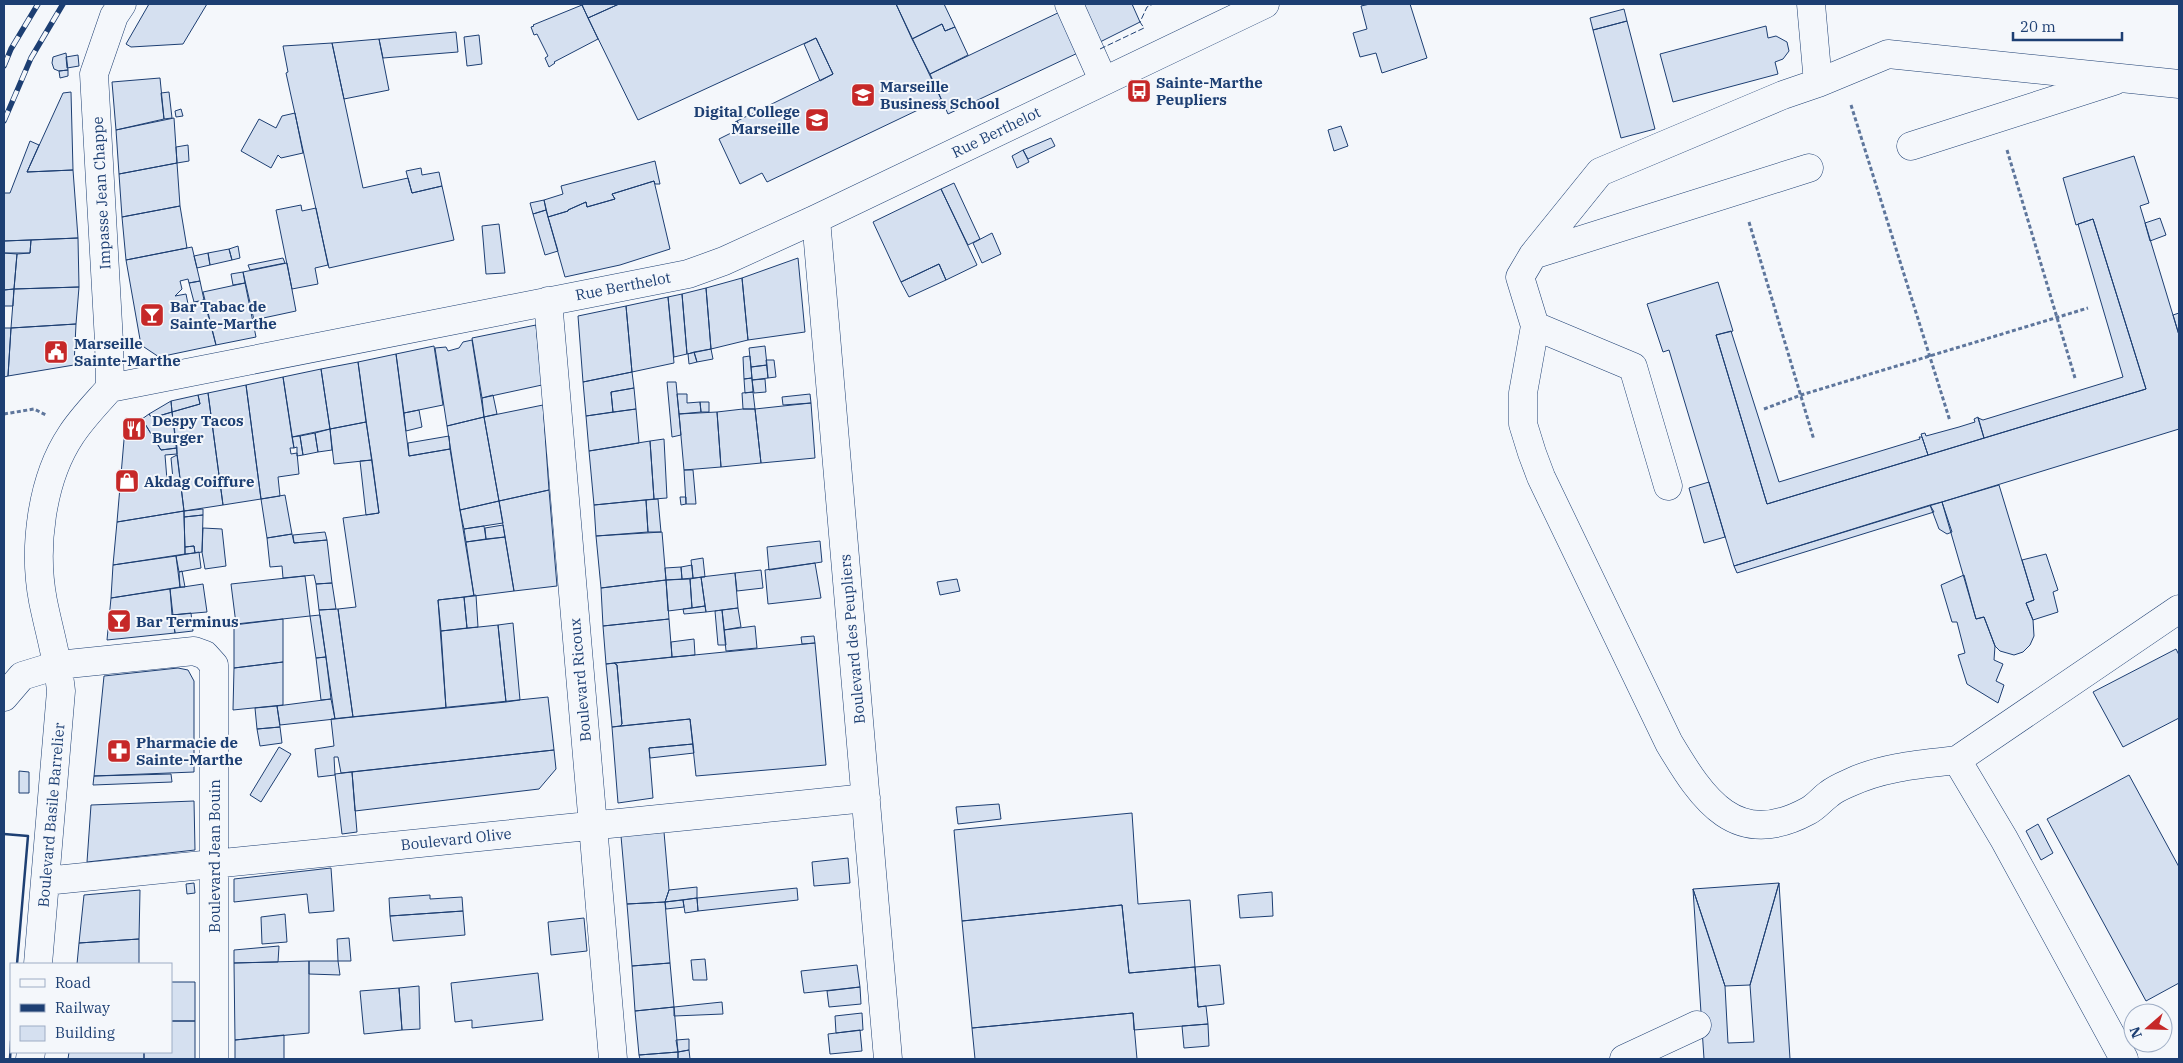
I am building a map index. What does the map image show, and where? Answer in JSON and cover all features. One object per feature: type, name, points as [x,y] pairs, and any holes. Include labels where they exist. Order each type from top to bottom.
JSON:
[{"type":"street","name":"Impasse Jean Chappe","points":[[110,388],[94,74],[114,16],[122,4]]},
{"type":"street","points":[[1069,4],[1102,80]]},
{"type":"street","name":"Rue Berthelot","points":[[110,388],[688,274],[724,261],[816,219],[1102,80],[1265,4]]},
{"type":"street","points":[[1811,4],[1830,78]]},
{"type":"street","points":[[2179,84],[1888,54],[1783,95],[1600,172],[1533,255],[1520,277],[1535,326],[1523,393],[1523,424],[1541,477],[1669,743],[1690,778],[1717,810],[1750,825],[1774,825],[1810,810],[1830,792],[1850,782],[1899,768],[1957,760],[2179,609]]},
{"type":"street","points":[[1911,146],[2124,78]]},
{"type":"street","points":[[1533,255],[1808,168]]},
{"type":"street","name":"Boulevard des Peupliers","points":[[816,219],[888,1059]]},
{"type":"street","name":"Boulevard Ricoux","points":[[548,301],[592,825],[614,1059]]},
{"type":"street","points":[[1535,326],[1633,367],[1668,486]]},
{"type":"street","name":"Boulevard Basile Barrelier","points":[[38,963],[61,701],[58,665],[40,576],[39,551],[46,494],[55,465],[71,435],[110,388]]},
{"type":"street","name":"Boulevard Jean Bouin","points":[[4,697],[22,676],[58,665],[187,651],[194,651],[205,655],[214,665],[214,1059]]},
{"type":"street","points":[[1957,760],[2004,839],[2124,1059]]},
{"type":"street","name":"Boulevard Olive","points":[[45,881],[214,866],[592,825],[866,798]]},
{"type":"street","points":[[1624,1059],[1697,1025]]},
{"type":"path","points":[[1830,78],[1930,357],[1950,421]]},
{"type":"path","points":[[1997,119],[2075,378]]},
{"type":"path","points":[[1739,190],[1814,440]]},
{"type":"path","points":[[1764,408],[1801,395],[2088,308]]},
{"type":"building","points":[[149,4],[207,4],[183,44],[131,47],[126,44]]},
{"type":"building","points":[[619,4],[588,18],[582,5]]},
{"type":"building","points":[[619,4],[896,4],[941,99],[767,182],[762,173],[740,184],[719,139],[741,128],[737,121],[833,74],[816,38],[638,120],[588,18]]},
{"type":"building","points":[[896,4],[944,4],[955,27],[945,31],[942,24],[912,39]]},
{"type":"building","points":[[1078,4],[1132,4],[1140,22],[1096,44]]},
{"type":"building","points":[[1370,4],[1410,4],[1427,58],[1382,73],[1376,53],[1360,57],[1353,33],[1367,29],[1361,6]]},
{"type":"building","points":[[582,5],[598,39],[554,62],[549,67],[545,58],[548,56],[537,34],[534,35],[531,27]]},
{"type":"building","points":[[1624,9],[1627,21],[1593,30],[1590,18]]},
{"type":"building","points":[[1064,10],[1082,51],[948,114],[930,74]]},
{"type":"building","points":[[1627,21],[1655,129],[1621,138],[1593,30]]},
{"type":"building","points":[[942,24],[945,31],[955,27],[968,55],[930,74],[912,39]]},
{"type":"building","points":[[1766,26],[1768,38],[1776,36],[1787,42],[1789,51],[1783,59],[1775,62],[1778,74],[1673,102],[1660,54]]},
{"type":"building","points":[[456,32],[458,52],[383,58],[379,39]]},
{"type":"building","points":[[479,35],[482,64],[467,66],[464,37]]},
{"type":"building","points":[[816,38],[833,74],[820,81],[804,44]]},
{"type":"building","points":[[379,39],[389,90],[344,99],[332,43]]},
{"type":"building","points":[[332,43],[363,188],[408,178],[412,193],[442,186],[454,240],[329,268],[286,73],[288,72],[283,46]]},
{"type":"building","points":[[66,53],[68,70],[59,71],[54,69],[53,57]]},
{"type":"building","points":[[78,55],[79,66],[67,68],[66,57]]},
{"type":"building","points":[[68,70],[68,76],[60,78],[59,71]]},
{"type":"building","points":[[160,78],[164,119],[116,130],[112,82]]},
{"type":"building","points":[[71,92],[73,170],[27,172],[63,93]]},
{"type":"building","points":[[169,92],[172,118],[164,119],[161,93]]},
{"type":"building","points":[[181,109],[183,116],[176,117],[175,111]]},
{"type":"building","points":[[295,113],[303,153],[281,158],[278,155],[271,168],[241,151],[259,119],[276,128],[282,116]]},
{"type":"building","points":[[174,118],[177,163],[119,174],[116,130]]},
{"type":"building","points":[[737,121],[741,128],[735,131],[732,124]]},
{"type":"building","points":[[1341,126],[1348,146],[1334,151],[1328,130]]},
{"type":"building","points":[[1051,138],[1055,146],[1028,159],[1023,150]]},
{"type":"building","points":[[30,141],[39,145],[27,172],[73,170],[78,238],[4,241],[4,193],[10,193]]},
{"type":"building","points":[[188,145],[189,161],[177,163],[176,147]]},
{"type":"building","points":[[1023,150],[1029,162],[1017,168],[1012,156]]},
{"type":"building","points":[[2134,156],[2149,203],[2140,206],[2179,335],[2179,429],[1734,566],[1669,350],[1663,352],[1647,304],[1718,282],[1733,331],[1716,335],[1767,504],[2146,389],[2093,219],[2076,225],[2063,178]]},
{"type":"building","points":[[655,161],[660,184],[655,184],[654,181],[612,194],[615,199],[587,207],[586,202],[568,211],[548,217],[544,200],[563,194],[561,186]]},
{"type":"building","points":[[177,163],[180,206],[122,217],[119,174]]},
{"type":"building","points":[[421,168],[422,175],[439,172],[442,186],[412,193],[406,171]]},
{"type":"building","points":[[654,181],[670,249],[620,265],[565,277],[548,217],[568,211],[586,202],[587,207],[615,199],[612,194]]},
{"type":"building","points":[[954,183],[980,239],[968,245],[941,189]]},
{"type":"building","points":[[941,189],[977,265],[946,280],[939,264],[901,282],[873,222]]},
{"type":"building","points":[[544,200],[546,210],[533,214],[530,203]]},
{"type":"building","points":[[301,205],[302,211],[316,208],[328,265],[315,268],[318,284],[292,289],[276,210]]},
{"type":"building","points":[[180,206],[187,248],[126,260],[122,217]]},
{"type":"building","points":[[546,210],[558,251],[545,255],[533,214]]},
{"type":"building","points":[[2160,218],[2166,235],[2150,241],[2145,223]]},
{"type":"building","points":[[2093,219],[2146,389],[1984,438],[1978,418],[1983,420],[2123,377],[2078,224]]},
{"type":"building","points":[[499,224],[505,273],[486,274],[482,226]]},
{"type":"building","points":[[992,233],[1001,254],[982,263],[973,243]]},
{"type":"building","points":[[78,238],[79,287],[14,289],[17,254],[30,253],[31,240]]},
{"type":"building","points":[[31,240],[30,253],[4,253],[4,241]]},
{"type":"building","points":[[238,246],[240,258],[232,260],[229,249]]},
{"type":"building","points":[[192,247],[200,281],[189,283],[188,279],[180,281],[182,289],[175,296],[186,294],[188,304],[204,300],[216,345],[159,357],[141,345],[126,260]]},
{"type":"building","points":[[229,249],[232,260],[210,265],[208,253]]},
{"type":"building","points":[[4,253],[17,254],[14,289],[4,290]]},
{"type":"building","points":[[208,253],[210,265],[197,268],[194,256]]},
{"type":"building","points":[[283,258],[285,263],[250,270],[248,265]]},
{"type":"building","points":[[798,258],[805,332],[748,340],[742,278]]},
{"type":"building","points":[[287,263],[296,311],[254,320],[243,272]]},
{"type":"building","points":[[939,264],[946,280],[909,297],[901,282]]},
{"type":"building","points":[[243,272],[245,283],[233,285],[231,274]]},
{"type":"building","points":[[742,278],[748,340],[711,349],[706,288]]},
{"type":"building","points":[[200,281],[204,300],[194,302],[189,283]]},
{"type":"building","points":[[245,283],[256,337],[216,345],[203,292]]},
{"type":"building","points":[[79,287],[76,324],[11,328],[14,289]]},
{"type":"building","points":[[706,288],[711,349],[687,354],[682,294]]},
{"type":"building","points":[[14,289],[13,306],[4,306],[4,290]]},
{"type":"building","points":[[682,294],[687,354],[674,357],[668,297]]},
{"type":"building","points":[[668,297],[674,363],[632,372],[626,306]]},
{"type":"building","points":[[626,306],[632,372],[583,382],[578,316]]},
{"type":"building","points":[[2179,313],[2179,335],[2173,315]]},
{"type":"building","points":[[76,324],[74,365],[8,376],[11,328]]},
{"type":"building","points":[[536,325],[542,385],[482,398],[472,338]]},
{"type":"building","points":[[4,328],[11,328],[8,376],[4,377]]},
{"type":"building","points":[[1731,331],[1779,482],[1920,439],[1919,437],[1922,437],[1928,455],[1767,504],[1716,335]]},
{"type":"building","points":[[472,340],[484,417],[447,426],[435,348],[446,347],[448,351],[459,348],[463,342]]},
{"type":"building","points":[[434,346],[443,405],[404,413],[396,354]]},
{"type":"building","points":[[765,346],[767,365],[751,367],[749,348]]},
{"type":"building","points":[[711,349],[713,359],[697,362],[694,352]]},
{"type":"building","points":[[694,352],[697,362],[689,364],[688,354]]},
{"type":"building","points":[[396,354],[409,456],[450,449],[474,596],[438,600],[446,708],[353,717],[338,609],[356,607],[343,518],[379,513],[358,362]]},
{"type":"building","points":[[750,356],[752,378],[744,379],[743,357]]},
{"type":"building","points":[[766,360],[774,360],[776,377],[768,378]]},
{"type":"building","points":[[358,362],[366,422],[330,429],[321,369]]},
{"type":"building","points":[[767,365],[768,378],[752,380],[751,367]]},
{"type":"building","points":[[321,369],[330,429],[292,437],[283,377]]},
{"type":"building","points":[[632,372],[634,388],[611,392],[613,412],[586,416],[583,382]]},
{"type":"building","points":[[283,377],[294,448],[290,448],[291,454],[297,453],[299,474],[278,477],[280,496],[261,499],[246,385]]},
{"type":"building","points":[[752,378],[753,392],[745,393],[744,379]]},
{"type":"building","points":[[765,379],[766,392],[754,393],[752,380]]},
{"type":"building","points":[[667,382],[676,382],[681,435],[672,437]]},
{"type":"building","points":[[246,385],[261,499],[223,505],[208,393]]},
{"type":"building","points":[[634,388],[636,409],[613,412],[611,392]]},
{"type":"building","points":[[753,392],[755,409],[743,409],[742,393]]},
{"type":"building","points":[[208,393],[223,505],[184,511],[172,412],[200,404],[198,395]]},
{"type":"building","points":[[677,394],[687,394],[687,403],[700,402],[701,412],[679,414]]},
{"type":"building","points":[[810,394],[811,403],[783,405],[782,397]]},
{"type":"building","points":[[198,395],[200,404],[172,412],[171,401]]},
{"type":"building","points":[[493,395],[497,414],[484,417],[482,398]]},
{"type":"building","points":[[171,401],[172,412],[152,418],[149,414]]},
{"type":"building","points":[[700,402],[709,402],[709,412],[701,412]]},
{"type":"building","points":[[811,403],[815,458],[761,463],[755,409]]},
{"type":"building","points":[[543,405],[549,490],[499,501],[484,417]]},
{"type":"building","points":[[636,409],[639,443],[589,451],[586,416]]},
{"type":"building","points":[[755,409],[761,463],[721,467],[717,412]]},
{"type":"building","points":[[419,410],[422,427],[406,431],[404,413]]},
{"type":"building","points":[[172,412],[177,448],[161,450],[142,419],[149,414],[152,418]]},
{"type":"building","points":[[717,412],[721,467],[684,470],[679,414]]},
{"type":"building","points":[[484,417],[499,501],[460,510],[447,426]]},
{"type":"building","points":[[1978,417],[1984,438],[1928,455],[1921,434],[1925,433],[1926,436],[1959,427],[1975,422],[1974,419]]},
{"type":"building","points":[[142,419],[161,450],[177,448],[177,454],[165,455],[167,480],[173,479],[171,458],[177,455],[184,511],[117,522],[125,428]]},
{"type":"building","points":[[366,422],[372,460],[334,464],[330,429]]},
{"type":"building","points":[[330,429],[332,450],[318,452],[315,433]]},
{"type":"building","points":[[315,433],[318,452],[303,455],[300,436]]},
{"type":"building","points":[[300,436],[303,455],[297,456],[297,447],[294,448],[292,437]]},
{"type":"building","points":[[449,436],[450,449],[409,456],[408,443]]},
{"type":"building","points":[[664,439],[667,498],[654,499],[650,441]]},
{"type":"building","points":[[650,441],[654,499],[594,505],[589,451]]},
{"type":"building","points":[[372,460],[379,513],[366,515],[360,461]]},
{"type":"building","points":[[684,470],[693,470],[696,504],[686,504]]},
{"type":"building","points":[[1709,482],[1725,537],[1704,543],[1689,488]]},
{"type":"building","points":[[1999,485],[2034,600],[2026,603],[2033,620],[2034,636],[2030,645],[2023,652],[2014,655],[2000,651],[1995,646],[1984,617],[1976,619],[1942,502]]},
{"type":"building","points":[[549,490],[557,586],[514,591],[499,501]]},
{"type":"building","points":[[285,495],[292,534],[267,538],[261,499]]},
{"type":"building","points":[[680,497],[686,497],[686,504],[681,505]]},
{"type":"building","points":[[658,499],[661,532],[648,532],[646,500]]},
{"type":"building","points":[[646,500],[648,532],[596,536],[594,505]]},
{"type":"building","points":[[499,501],[503,523],[464,529],[460,510]]},
{"type":"building","points":[[1942,502],[1952,532],[1947,534],[1939,529],[1930,505]]},
{"type":"building","points":[[1930,505],[1934,512],[1737,573],[1734,566]]},
{"type":"building","points":[[203,509],[203,515],[184,517],[184,511]]},
{"type":"building","points":[[184,511],[185,554],[113,565],[117,522]]},
{"type":"building","points":[[203,515],[202,552],[195,553],[194,546],[185,547],[184,517]]},
{"type":"building","points":[[503,525],[505,537],[486,539],[485,528]]},
{"type":"building","points":[[484,526],[486,539],[466,542],[464,529]]},
{"type":"building","points":[[203,528],[222,529],[226,566],[205,569],[202,552]]},
{"type":"building","points":[[325,532],[327,540],[294,543],[293,535]]},
{"type":"building","points":[[662,532],[666,580],[601,588],[596,536]]},
{"type":"building","points":[[292,534],[294,543],[327,540],[332,583],[316,584],[314,575],[283,578],[282,566],[270,567],[267,538]]},
{"type":"building","points":[[505,537],[514,591],[474,596],[466,542]]},
{"type":"building","points":[[820,541],[822,562],[769,570],[767,547]]},
{"type":"building","points":[[194,546],[195,553],[185,554],[185,547]]},
{"type":"building","points":[[199,552],[201,568],[179,572],[176,556]]},
{"type":"building","points":[[2046,554],[2058,590],[2053,592],[2058,612],[2033,620],[2026,603],[2034,600],[2022,560]]},
{"type":"building","points":[[176,556],[180,587],[111,598],[113,565]]},
{"type":"building","points":[[703,558],[705,577],[693,578],[691,560]]},
{"type":"building","points":[[815,563],[821,598],[768,604],[765,570]]},
{"type":"building","points":[[692,565],[693,578],[682,579],[681,567]]},
{"type":"building","points":[[681,567],[682,579],[666,580],[665,568]]},
{"type":"building","points":[[761,570],[763,588],[737,591],[735,573]]},
{"type":"building","points":[[182,571],[185,587],[180,587],[179,572]]},
{"type":"building","points":[[735,573],[738,608],[706,612],[701,577]]},
{"type":"building","points":[[1964,575],[1976,619],[1984,617],[1995,646],[1994,660],[2003,664],[1996,681],[2004,685],[1998,703],[1967,684],[1958,655],[1965,653],[1957,622],[1952,622],[1941,585]]},
{"type":"building","points":[[305,576],[310,616],[236,624],[231,584]]},
{"type":"building","points":[[701,577],[705,606],[692,608],[690,579]]},
{"type":"building","points":[[690,579],[692,608],[668,611],[666,580]]},
{"type":"building","points":[[957,579],[960,591],[940,595],[937,582]]},
{"type":"building","points":[[666,580],[669,619],[603,626],[601,588]]},
{"type":"building","points":[[332,583],[336,609],[319,610],[316,584]]},
{"type":"building","points":[[203,584],[207,612],[172,615],[170,589]]},
{"type":"building","points":[[170,589],[175,633],[107,640],[111,598]]},
{"type":"building","points":[[476,595],[478,627],[467,628],[464,597]]},
{"type":"building","points":[[464,597],[467,628],[441,631],[438,600]]},
{"type":"building","points":[[705,606],[706,612],[684,614],[683,609]]},
{"type":"building","points":[[738,608],[741,627],[724,630],[722,610]]},
{"type":"building","points":[[338,609],[353,717],[335,719],[319,610]]},
{"type":"building","points":[[722,610],[726,645],[718,645],[715,611]]},
{"type":"building","points":[[191,613],[193,631],[175,633],[172,615]]},
{"type":"building","points":[[320,615],[326,657],[316,658],[310,616]]},
{"type":"building","points":[[283,619],[283,662],[234,668],[234,625]]},
{"type":"building","points":[[669,619],[672,657],[606,664],[603,626]]},
{"type":"building","points":[[513,623],[520,700],[506,702],[498,625]]},
{"type":"building","points":[[498,625],[506,702],[446,708],[441,631]]},
{"type":"building","points":[[755,626],[757,648],[726,651],[724,630]]},
{"type":"building","points":[[814,636],[815,643],[802,644],[801,637]]},
{"type":"building","points":[[694,639],[695,655],[672,657],[671,642]]},
{"type":"building","points":[[815,643],[826,765],[696,776],[690,719],[620,726],[622,724],[617,665],[614,663]]},
{"type":"building","points":[[2176,649],[2179,655],[2179,718],[2123,747],[2093,692]]},
{"type":"building","points":[[326,657],[331,699],[321,700],[316,658]]},
{"type":"building","points":[[283,662],[283,705],[233,710],[234,668]]},
{"type":"building","points":[[614,663],[617,665],[622,724],[612,727],[606,664]]},
{"type":"building","points":[[178,668],[188,670],[194,681],[194,772],[94,776],[104,676]]},
{"type":"building","points":[[548,697],[554,750],[341,773],[338,757],[334,757],[335,775],[318,777],[315,749],[334,746],[331,719]]},
{"type":"building","points":[[331,699],[335,719],[280,725],[277,706]]},
{"type":"building","points":[[277,706],[280,727],[257,729],[255,708]]},
{"type":"building","points":[[690,719],[693,744],[649,748],[653,798],[618,803],[612,727]]},
{"type":"building","points":[[280,727],[282,743],[260,746],[257,729]]},
{"type":"building","points":[[693,744],[694,753],[650,758],[649,748]]},
{"type":"building","points":[[279,747],[291,754],[261,802],[250,795]]},
{"type":"building","points":[[554,750],[556,769],[539,789],[355,811],[352,772]]},
{"type":"building","points":[[19,771],[29,772],[29,793],[19,793]]},
{"type":"building","points":[[352,772],[357,832],[342,834],[335,774]]},
{"type":"building","points":[[171,774],[172,782],[93,785],[94,776]]},
{"type":"building","points":[[2129,775],[2179,867],[2179,983],[2146,1001],[2047,819]]},
{"type":"building","points":[[194,801],[195,850],[87,862],[91,805]]},
{"type":"building","points":[[999,804],[1001,819],[958,824],[956,807]]},
{"type":"building","points":[[1132,813],[1138,904],[1190,900],[1195,967],[1129,973],[1122,905],[962,921],[954,830]]},
{"type":"building","points":[[2038,824],[2053,853],[2041,860],[2026,831]]},
{"type":"building","points":[[664,832],[669,890],[665,902],[627,904],[621,836]]},
{"type":"building","points":[[848,858],[850,883],[814,886],[812,862]]},
{"type":"building","points":[[331,868],[334,911],[309,913],[307,894],[234,902],[234,879]]},
{"type":"building","points":[[194,883],[195,893],[187,894],[186,884]]},
{"type":"building","points":[[1779,883],[1750,985],[1725,986],[1693,889]]},
{"type":"building","points":[[1779,883],[1790,1059],[1704,1059],[1693,889],[1725,986],[1728,1043],[1754,1042],[1750,985]]},
{"type":"building","points":[[697,887],[697,898],[665,902],[669,890]]},
{"type":"building","points":[[797,888],[798,900],[698,911],[697,898]]},
{"type":"building","points":[[140,890],[139,939],[79,943],[84,895]]},
{"type":"building","points":[[1272,892],[1273,916],[1240,918],[1238,895]]},
{"type":"building","points":[[430,895],[430,899],[462,897],[463,911],[390,916],[389,898]]},
{"type":"building","points":[[697,898],[698,911],[685,913],[683,900]]},
{"type":"building","points":[[683,900],[684,907],[666,909],[665,902]]},
{"type":"building","points":[[665,902],[670,963],[632,966],[627,904]]},
{"type":"building","points":[[1122,905],[1129,973],[1195,967],[1198,1007],[1206,1006],[1208,1024],[1134,1030],[1133,1013],[972,1028],[962,921]]},
{"type":"building","points":[[463,911],[465,935],[393,941],[390,916]]},
{"type":"building","points":[[285,914],[287,942],[262,944],[261,917]]},
{"type":"building","points":[[584,918],[587,951],[551,955],[548,922]]},
{"type":"building","points":[[349,938],[351,961],[338,961],[337,939]]},
{"type":"building","points":[[139,939],[139,963],[77,963],[79,943]]},
{"type":"building","points":[[279,946],[278,962],[234,963],[234,950]]},
{"type":"building","points":[[705,959],[707,980],[693,980],[691,960]]},
{"type":"building","points":[[309,961],[338,961],[340,975],[309,974]]},
{"type":"building","points":[[309,961],[309,1033],[235,1040],[234,963]]},
{"type":"building","points":[[670,963],[674,1007],[635,1011],[632,966]]},
{"type":"building","points":[[857,965],[860,987],[804,993],[801,971]]},
{"type":"building","points":[[1220,965],[1224,1004],[1198,1007],[1195,967]]},
{"type":"building","points":[[538,973],[543,1020],[472,1028],[472,1020],[455,1022],[451,983]]},
{"type":"building","points":[[172,982],[195,982],[195,1021],[172,1021]]},
{"type":"building","points":[[419,986],[420,1029],[402,1030],[399,988]]},
{"type":"building","points":[[860,987],[861,1004],[829,1007],[827,991]]},
{"type":"building","points":[[399,988],[402,1030],[364,1034],[360,991]]},
{"type":"building","points":[[722,1002],[723,1014],[674,1016],[674,1007]]},
{"type":"building","points":[[674,1007],[678,1052],[639,1055],[635,1011]]},
{"type":"building","points":[[862,1013],[863,1030],[836,1033],[835,1016]]},
{"type":"building","points":[[1133,1013],[1137,1059],[975,1059],[972,1028]]},
{"type":"building","points":[[172,1021],[195,1021],[195,1059],[144,1059],[144,1053],[172,1053]]},
{"type":"building","points":[[1208,1024],[1209,1046],[1184,1048],[1182,1026]]},
{"type":"building","points":[[860,1030],[862,1051],[830,1054],[828,1034]]},
{"type":"building","points":[[284,1035],[284,1059],[235,1059],[235,1040]]},
{"type":"building","points":[[689,1039],[689,1050],[678,1052],[676,1040]]},
{"type":"building","points":[[689,1050],[690,1059],[678,1059],[678,1052]]},
{"type":"building","points":[[678,1052],[678,1059],[640,1059],[639,1055]]},
{"type":"building","points":[[69,1053],[144,1053],[144,1059],[68,1059]]},
{"type":"railway","points":[[4,66],[11,49],[38,4]]},
{"type":"railway","points":[[4,121],[31,58],[63,4]]},
{"type":"fence","points":[[1100,49],[1144,28],[1140,22],[1147,7],[1153,4]]},
{"type":"wall","points":[[4,834],[28,836],[17,963]]},
{"type":"wall","points":[[10,1053],[10,1059]]},
{"type":"place","name":"Sainte-Marthe Peupliers","points":[[1139,91]]},
{"type":"place","name":"Marseille Business School","points":[[863,95]]},
{"type":"place","name":"Digital College Marseille","points":[[817,120]]},
{"type":"place","name":"Bar Tabac de Sainte-Marthe","points":[[152,315]]},
{"type":"place","name":"Marseille Sainte-Marthe","points":[[56,352]]},
{"type":"place","name":"Despy Tacos Burger","points":[[134,429]]},
{"type":"place","name":"Akdag Coiffure","points":[[127,481]]},
{"type":"place","name":"Bar Terminus","points":[[119,621]]},
{"type":"place","name":"Pharmacie de Sainte-Marthe","points":[[119,751]]}]
